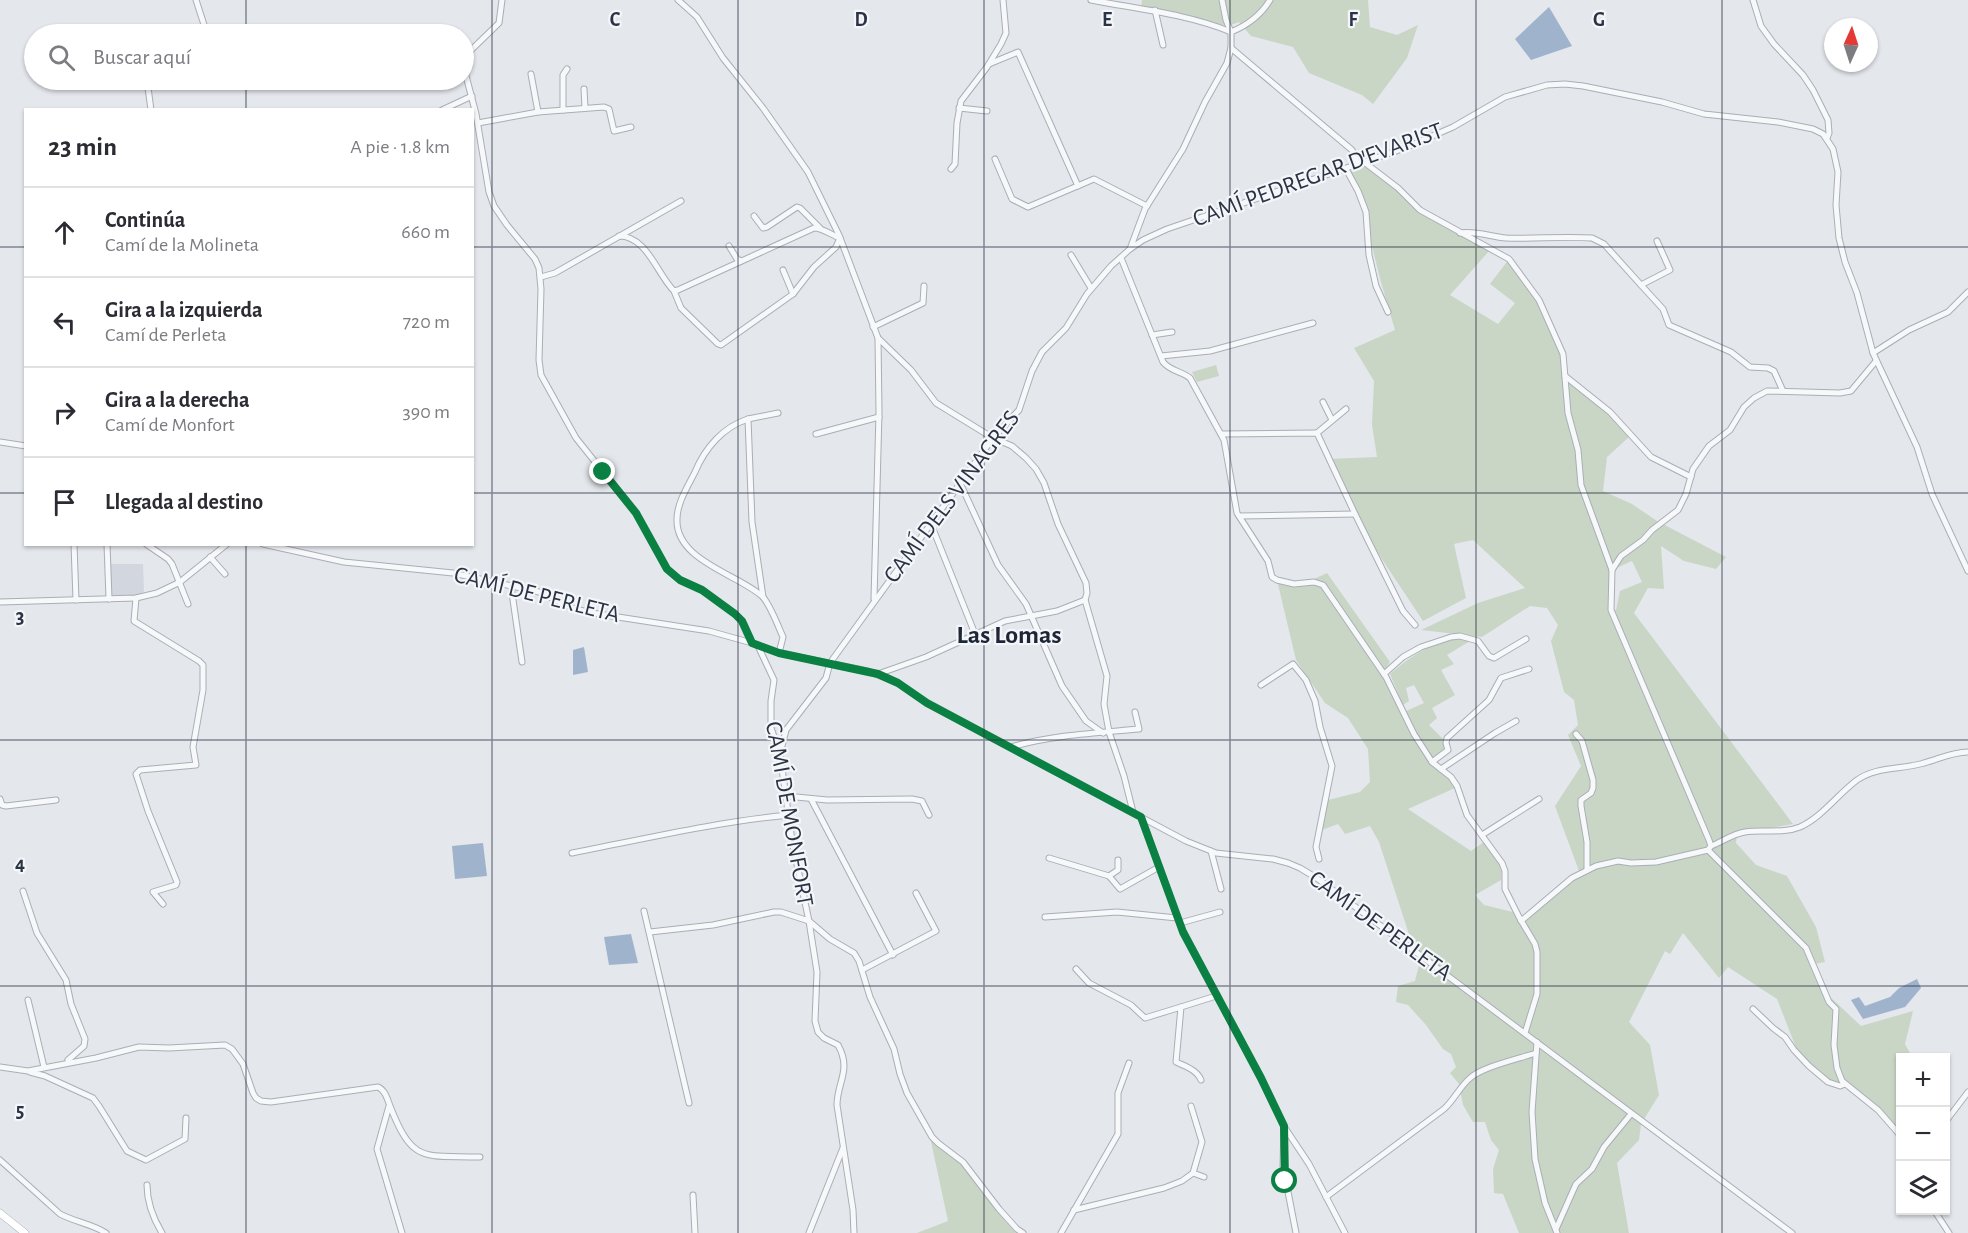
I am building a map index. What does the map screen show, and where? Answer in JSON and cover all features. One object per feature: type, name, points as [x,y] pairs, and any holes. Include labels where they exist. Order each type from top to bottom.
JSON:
[{"type":"main road","points":[[0,1215],[20,1233]]},
{"type":"main road","points":[[0,1215],[25,1233]]},
{"type":"street","points":[[196,0],[204,24]]},
{"type":"street","name":"CAMÍ DE MONFORT","points":[[474,47],[499,23],[502,0]]},
{"type":"street","points":[[678,0],[697,17],[723,58],[763,108],[808,172],[840,238],[878,338],[911,370],[936,403],[993,438],[1012,446],[1026,458],[1044,483],[1058,524],[1083,573],[1087,593],[1085,600],[1107,676],[1104,704],[1106,732],[1124,776],[1133,812]]},
{"type":"street","points":[[951,169],[955,164],[961,101],[988,65],[1005,33],[1003,0]]},
{"type":"street","points":[[1091,0],[1155,10],[1232,32],[1254,20],[1270,0]]},
{"type":"street","points":[[1222,0],[1226,20],[1232,32]]},
{"type":"street","points":[[1753,0],[1761,26],[1774,44],[1803,75],[1828,120],[1827,138],[1833,149],[1838,172],[1836,205],[1839,238],[1845,262],[1854,282],[1876,361],[1914,441],[1932,494],[1968,571]]},
{"type":"street","points":[[1155,10],[1163,45]]},
{"type":"street","name":"CAMÍ DELS VINAGRES","points":[[780,754],[786,730],[826,678],[830,663],[993,438],[1019,410],[1032,371],[1042,352],[1066,328],[1091,288],[1130,249],[1147,206],[1183,149],[1205,102],[1227,63],[1232,32]]},
{"type":"street","points":[[1231,48],[1352,150],[1361,163],[1398,188],[1420,210],[1509,259],[1539,300],[1563,354],[1568,413],[1578,450],[1581,485],[1612,570],[1611,610],[1709,848],[1806,948],[1829,1002],[1836,1009],[1834,1045],[1837,1068],[1842,1081],[1878,1110],[1896,1130]]},
{"type":"street","points":[[988,65],[1018,52],[1078,186]]},
{"type":"street","points":[[563,110],[563,75],[567,69]]},
{"type":"street","points":[[531,74],[538,112]]},
{"type":"street","name":"CAMÍ PEDREGAR D'EVARIST","points":[[1130,249],[1161,231],[1346,169],[1443,132],[1504,97],[1540,86],[1565,84],[1583,86],[1641,97],[1704,114],[1778,122],[1813,129],[1827,138]]},
{"type":"street","points":[[584,89],[585,108]]},
{"type":"street","points":[[148,90],[151,108]]},
{"type":"street","name":"CAMÍ DE MONFORT","points":[[470,90],[489,192],[494,206],[535,259],[540,277],[539,369],[557,405],[588,453],[636,513],[667,569],[680,580],[702,590],[735,614],[742,621],[755,644],[774,680],[771,728],[780,754],[792,841],[802,879],[809,921],[830,939],[854,953],[870,997],[894,1049],[907,1093],[932,1137],[973,1173],[984,1190],[1023,1233]]},
{"type":"street","points":[[446,108],[472,96]]},
{"type":"street","points":[[478,123],[538,112],[604,107],[609,109],[614,131],[631,127]]},
{"type":"street","points":[[959,108],[987,111]]},
{"type":"street","points":[[995,159],[1012,199],[1028,207],[1094,179],[1147,206]]},
{"type":"street","points":[[1346,169],[1366,212],[1369,255],[1376,286],[1388,312]]},
{"type":"street","points":[[540,277],[555,273],[681,201]]},
{"type":"street","points":[[754,216],[763,228],[797,207],[820,228],[840,238]]},
{"type":"street","points":[[674,291],[814,228],[820,228]]},
{"type":"street","points":[[1460,233],[1470,231],[1486,236],[1508,238],[1592,238],[1604,244],[1663,309],[1669,325],[1731,352],[1750,367],[1768,368],[1774,371],[1783,391]]},
{"type":"street","points":[[619,236],[628,236],[634,240],[653,260],[674,291],[681,308],[721,345],[793,294],[814,267],[836,247],[840,238]]},
{"type":"street","points":[[1641,285],[1670,270],[1657,242]]},
{"type":"street","points":[[729,246],[737,259],[741,261]]},
{"type":"street","points":[[1071,255],[1091,288]]},
{"type":"street","points":[[1121,258],[1163,362],[1171,370],[1190,378],[1221,434],[1227,449],[1235,508],[1268,561],[1272,577],[1294,584],[1314,582],[1323,585],[1384,674],[1414,734],[1432,762],[1457,786],[1467,815],[1502,863],[1505,871],[1505,889],[1535,944],[1537,952],[1538,994],[1526,1033]]},
{"type":"street","points":[[783,270],[793,294]]},
{"type":"street","points":[[873,327],[923,303],[924,286]]},
{"type":"street","points":[[1873,352],[1909,330],[1948,312],[1968,292]]},
{"type":"street","points":[[1161,356],[1210,351],[1313,323]]},
{"type":"street","points":[[1152,335],[1172,332]]},
{"type":"street","points":[[874,600],[879,417],[878,338]]},
{"type":"street","points":[[1612,570],[1621,556],[1678,510],[1686,494],[1693,470],[1709,446],[1730,430],[1744,406],[1754,398],[1767,391],[1840,393],[1851,391],[1876,361]]},
{"type":"street","points":[[1566,376],[1610,412],[1651,457],[1691,477]]},
{"type":"street","points":[[1323,402],[1332,420]]},
{"type":"street","points":[[1221,434],[1317,433],[1346,409]]},
{"type":"street","points":[[763,597],[688,549],[680,536],[677,520],[681,503],[701,456],[722,433],[737,422],[748,418],[778,413]]},
{"type":"street","points":[[816,434],[879,417]]},
{"type":"street","points":[[748,418],[752,522],[763,597],[783,637],[779,653]]},
{"type":"street","points":[[1317,433],[1354,514],[1403,611],[1415,625]]},
{"type":"street","points":[[0,441],[24,446]]},
{"type":"street","points":[[960,483],[998,565],[1026,604],[1062,686],[1086,721],[1106,732]]},
{"type":"street","points":[[1239,516],[1354,514]]},
{"type":"street","points":[[931,524],[975,634]]},
{"type":"street","points":[[74,546],[76,600]]},
{"type":"street","points":[[107,546],[109,599]]},
{"type":"street","points":[[149,546],[168,559],[188,604]]},
{"type":"street","points":[[0,602],[136,598],[157,593],[180,582],[224,546]]},
{"type":"street","name":"CAMÍ DE PERLETA","points":[[267,546],[329,560],[441,571],[512,586],[539,592],[575,609],[710,631],[779,653],[878,674],[898,683],[927,703],[1186,842],[1211,851],[1273,859],[1300,868],[1336,892],[1792,1233]]},
{"type":"street","points":[[210,556],[225,574]]},
{"type":"street","points":[[512,586],[522,662]]},
{"type":"street","points":[[136,598],[134,621],[203,665],[203,690],[193,747],[196,765],[140,770],[136,774],[148,811],[177,882],[173,887],[153,892],[163,904]]},
{"type":"street","points":[[878,674],[927,657],[1005,621],[1057,611],[1085,600]]},
{"type":"street","points":[[1384,674],[1403,657],[1421,647],[1451,637],[1460,636],[1478,641],[1489,656],[1494,658],[1526,639]]},
{"type":"street","points":[[1261,685],[1293,664],[1306,680],[1315,701],[1332,766],[1316,847],[1319,859]]},
{"type":"street","points":[[1432,762],[1447,752],[1447,738],[1489,700],[1501,678],[1529,669]]},
{"type":"street","points":[[1011,747],[1062,736],[1139,729],[1135,712]]},
{"type":"street","points":[[1441,769],[1516,721]]},
{"type":"street","points":[[1576,734],[1582,741],[1593,780],[1591,793],[1581,800],[1587,842],[1587,870]]},
{"type":"street","points":[[1521,921],[1572,878],[1587,870],[1618,861],[1656,862],[1709,848],[1736,834],[1755,831],[1784,831],[1802,826],[1857,780],[1874,771],[1914,765],[1951,753],[1968,752]]},
{"type":"street","points":[[786,796],[811,799],[912,799],[922,801],[929,814]]},
{"type":"street","points":[[0,799],[2,805],[6,806],[56,800]]},
{"type":"street","points":[[811,799],[893,955]]},
{"type":"street","points":[[1482,835],[1539,799]]},
{"type":"street","points":[[572,853],[685,831],[789,815]]},
{"type":"street","points":[[1141,817],[1191,951],[1261,1078],[1284,1126],[1309,1164],[1345,1233]]},
{"type":"street","points":[[1211,851],[1221,889]]},
{"type":"street","points":[[1049,858],[1110,876],[1120,889],[1159,867]]},
{"type":"street","points":[[1110,876],[1118,870],[1118,860]]},
{"type":"street","points":[[23,891],[44,948],[66,980],[71,1004],[85,1039],[80,1052],[64,1063]]},
{"type":"street","points":[[862,970],[936,931],[916,892]]},
{"type":"street","points":[[644,911],[689,1103]]},
{"type":"street","points":[[650,932],[713,924],[774,912],[809,921],[817,972],[815,1021],[818,1032],[838,1045],[844,1062],[845,1070],[837,1097],[853,1210],[854,1233]]},
{"type":"street","points":[[1045,918],[1117,912],[1178,920],[1220,912]]},
{"type":"street","points":[[1076,969],[1089,983],[1131,1005],[1144,1018],[1216,996]]},
{"type":"street","points":[[28,1000],[44,1067]]},
{"type":"street","points":[[1181,1007],[1176,1062],[1192,1069],[1201,1080]]},
{"type":"street","points":[[1753,1009],[1785,1037],[1802,1058],[1828,1082],[1840,1086],[1845,1084]]},
{"type":"street","points":[[1537,1042],[1532,1112],[1534,1159],[1545,1203],[1557,1231]]},
{"type":"street","points":[[28,1071],[139,1047],[225,1045],[239,1057],[253,1093],[261,1101],[286,1101],[378,1087],[384,1092],[403,1136],[411,1146],[420,1152],[441,1158],[480,1157]]},
{"type":"street","points":[[1326,1197],[1454,1100],[1476,1073],[1536,1053]]},
{"type":"street","points":[[1061,1233],[1118,1134],[1118,1093],[1129,1063]]},
{"type":"street","points":[[0,1066],[45,1076],[93,1098],[127,1150],[148,1161],[185,1139],[186,1118]]},
{"type":"street","points":[[1950,1116],[1968,1092]]},
{"type":"street","points":[[389,1104],[377,1149],[402,1233]]},
{"type":"street","points":[[1074,1210],[1164,1188],[1182,1181],[1193,1173],[1202,1142],[1191,1106]]},
{"type":"street","points":[[1557,1231],[1576,1184],[1592,1169],[1604,1147],[1631,1114]]},
{"type":"street","points":[[1284,1126],[1285,1181],[1296,1233]]},
{"type":"street","points":[[809,1233],[843,1147]]},
{"type":"street","points":[[0,1160],[60,1214],[106,1233]]},
{"type":"street","points":[[1193,1173],[1204,1177]]},
{"type":"street","points":[[147,1185],[153,1218],[162,1233]]},
{"type":"street","points":[[693,1195],[695,1233]]},
{"type":"street","points":[[1937,1215],[1949,1233]]},
{"type":"shaded area","points":[[108,564],[143,564],[144,592],[136,596],[109,597]]},
{"type":"green space","points":[[1142,0],[1368,0],[1370,27],[1397,35],[1418,25],[1407,58],[1373,104],[1362,95],[1309,73],[1293,47],[1251,36],[1239,22],[1228,26],[1141,8]]},
{"type":"green space","points":[[1367,164],[1420,210],[1490,250],[1450,295],[1498,324],[1515,303],[1490,284],[1509,259],[1539,300],[1563,354],[1566,379],[1604,406],[1629,437],[1607,457],[1603,491],[1632,504],[1657,521],[1726,557],[1716,569],[1684,561],[1661,546],[1664,589],[1648,588],[1634,613],[1793,824],[1737,834],[1736,843],[1756,865],[1787,876],[1816,927],[1825,962],[1815,964],[1828,995],[1861,1026],[1913,1011],[1905,1044],[1910,1053],[1896,1053],[1896,1133],[1887,1120],[1842,1081],[1836,1084],[1797,1050],[1777,999],[1728,967],[1719,978],[1683,933],[1670,954],[1665,951],[1629,1022],[1650,1045],[1659,1095],[1641,1124],[1639,1140],[1617,1163],[1629,1233],[1519,1233],[1503,1194],[1494,1193],[1493,1169],[1499,1150],[1491,1140],[1485,1122],[1473,1122],[1463,1105],[1459,1084],[1450,1073],[1456,1067],[1451,1054],[1443,1049],[1408,1005],[1396,1002],[1398,986],[1415,981],[1419,965],[1379,842],[1370,826],[1345,834],[1338,824],[1322,830],[1328,800],[1360,792],[1370,782],[1368,749],[1348,718],[1325,703],[1296,660],[1277,580],[1293,586],[1327,573],[1390,662],[1383,673],[1394,700],[1406,711],[1424,703],[1414,685],[1406,688],[1409,701],[1403,705],[1390,674],[1417,654],[1438,643],[1460,639],[1470,641],[1447,655],[1454,664],[1441,670],[1455,695],[1432,708],[1437,718],[1429,725],[1444,740],[1447,752],[1431,763],[1451,777],[1455,788],[1408,809],[1471,851],[1484,842],[1499,863],[1501,880],[1475,895],[1484,905],[1517,913],[1520,920],[1572,878],[1594,867],[1579,871],[1555,806],[1581,766],[1568,735],[1578,725],[1574,700],[1564,692],[1551,641],[1558,625],[1547,608],[1530,606],[1482,637],[1421,630],[1478,603],[1525,588],[1473,540],[1454,544],[1466,598],[1423,621],[1364,532],[1329,459],[1377,457],[1372,425],[1374,381],[1354,348],[1395,330],[1358,191],[1346,169]],"holes":[[[1632,561],[1642,582],[1620,591],[1616,610],[1611,610],[1612,570]]]},
{"type":"green space","points":[[1216,365],[1219,376],[1197,382],[1192,372]]},
{"type":"green space","points":[[930,1137],[962,1165],[1016,1233],[917,1233],[948,1221]]},
{"type":"water","points":[[1549,7],[1572,46],[1531,60],[1515,39]]},
{"type":"water","points":[[584,647],[588,672],[573,675],[573,650]]},
{"type":"water","points":[[483,843],[487,876],[455,879],[452,846]]},
{"type":"water","points":[[631,934],[638,963],[609,965],[604,937]]},
{"type":"water","points":[[1917,979],[1921,988],[1905,1007],[1863,1019],[1851,1000],[1859,997],[1865,1006],[1890,997],[1899,988]]},
{"type":"district","name":"Las Lomas","points":[[1009,635]]},
{"type":"route","points":[[603,472],[636,513],[667,569],[680,580],[702,590],[735,614],[746,627],[752,643],[779,653],[868,671],[898,683],[927,703],[1141,817],[1191,951],[1261,1078],[1284,1126],[1285,1181]]}]
